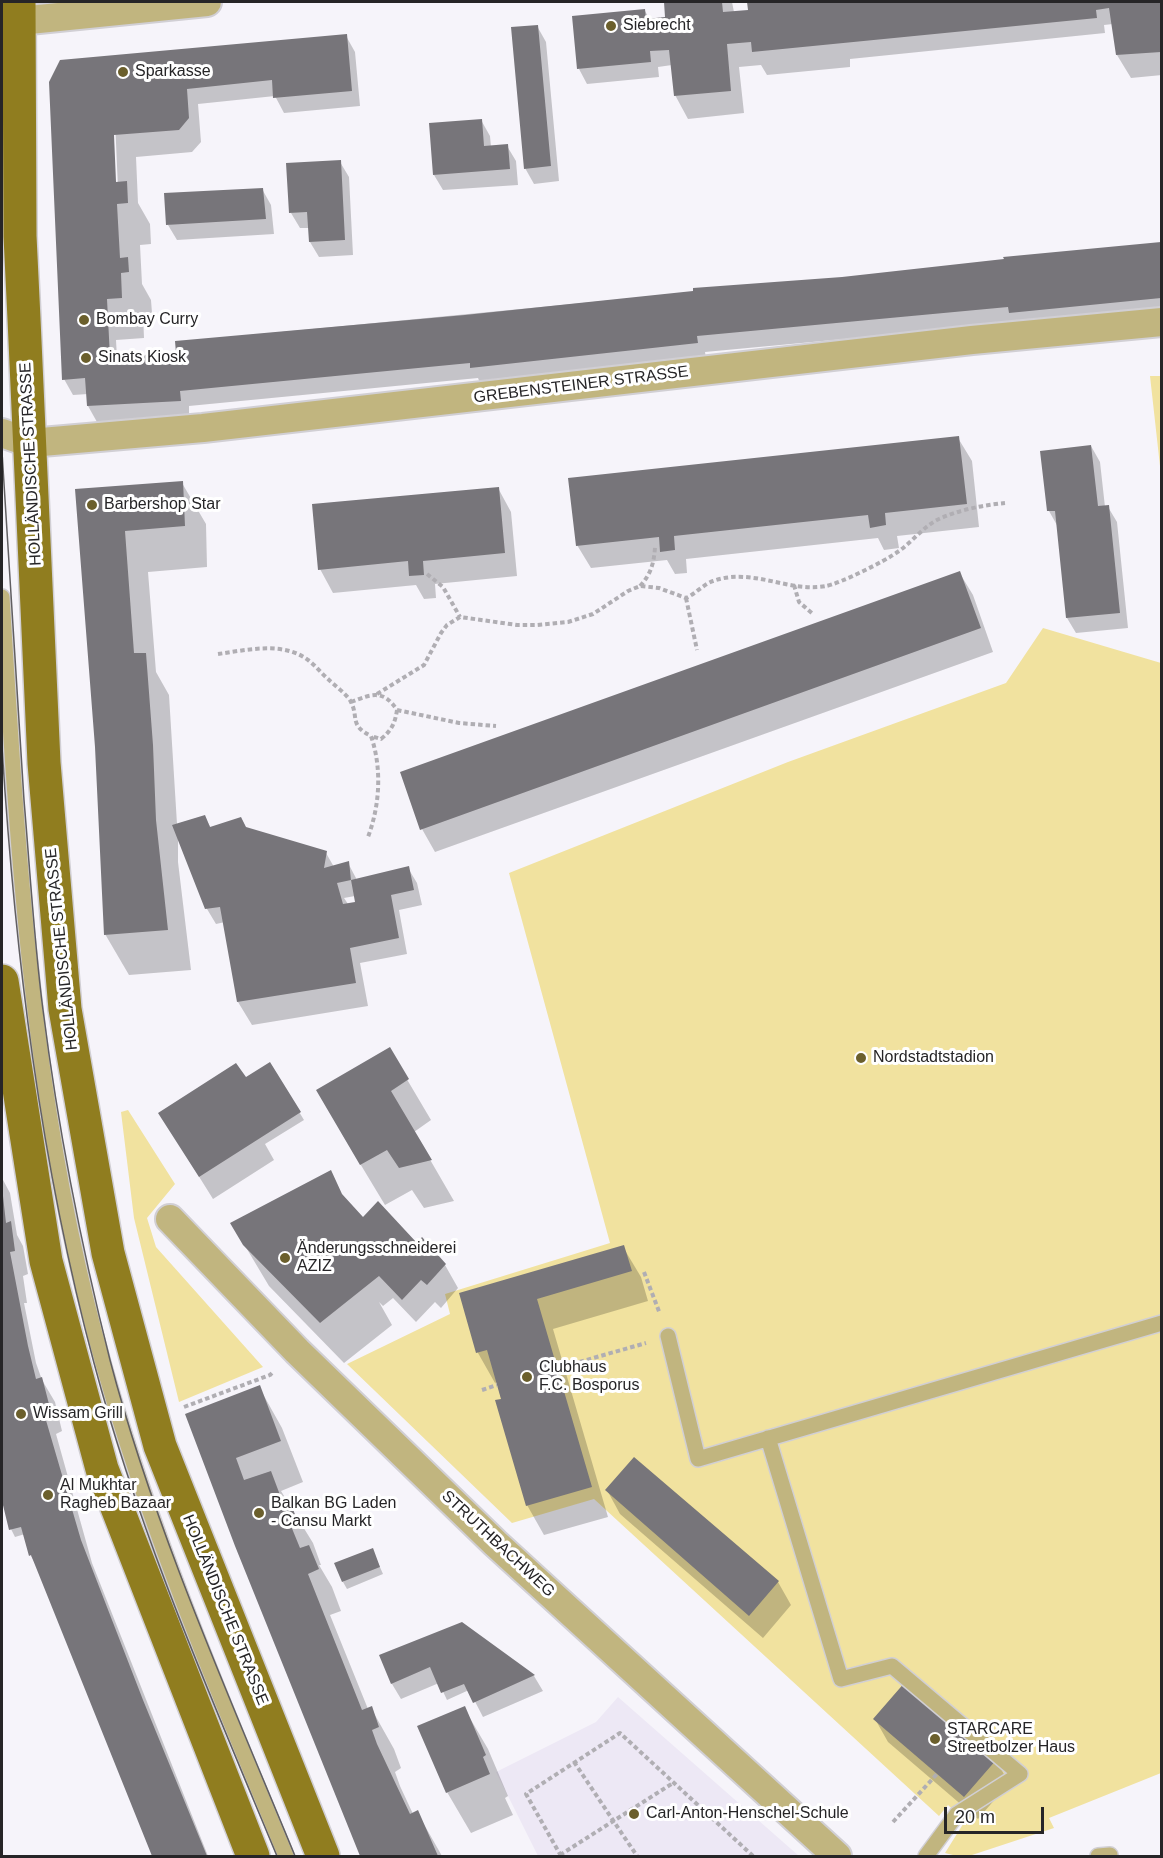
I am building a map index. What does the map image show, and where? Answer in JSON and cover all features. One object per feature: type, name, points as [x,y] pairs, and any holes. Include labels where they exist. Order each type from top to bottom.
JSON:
[{"type":"main road","name":"HOLLÄNDISCHE STRASSE","points":[[19,11],[20,236],[16,438],[65,1008],[108,1253],[160,1446],[323,1857]]},
{"type":"main road","points":[[2,981],[4,1020],[46,1261],[102,1469],[253,1857]]},
{"type":"street","points":[[19,11],[207,2]]},
{"type":"street","name":"GREBENSTEINER STRASSE","points":[[16,438],[203,428],[972,340],[1161,322]]},
{"type":"street","name":"STRUTHBACHWEG","points":[[170,1219],[297,1351],[495,1543],[837,1857]]},
{"type":"lane","points":[[2,597],[20,870],[34,1010],[49,1114],[78,1264],[103,1363],[151,1515],[214,1681],[286,1857]]},
{"type":"lane","points":[[668,1336],[698,1458],[1161,1323]]},
{"type":"lane","points":[[768,1438],[841,1679],[892,1666],[1020,1774],[957,1814],[926,1857]]},
{"type":"path","points":[[686,598],[712,581],[731,578],[752,577],[808,587],[827,586],[897,553],[923,529],[938,519],[988,505],[1005,503]]},
{"type":"path","points":[[351,702],[377,694],[424,665],[447,625],[460,617],[517,625],[537,625],[568,622],[593,614],[628,591],[640,586],[649,576],[654,562],[655,547]]},
{"type":"path","points":[[427,574],[442,587],[460,617]]},
{"type":"path","points":[[794,585],[799,602],[813,614]]},
{"type":"path","points":[[640,586],[659,588],[686,598]]},
{"type":"path","points":[[686,598],[697,650]]},
{"type":"path","points":[[218,654],[258,649],[293,651],[309,660],[351,702],[354,718],[360,731],[381,739],[390,732],[397,710],[390,699],[377,694]]},
{"type":"path","points":[[397,710],[459,723],[496,726]]},
{"type":"path","points":[[368,837],[375,809],[378,769],[370,736]]},
{"type":"path","points":[[558,1368],[668,1336],[644,1272]]},
{"type":"path","points":[[175,1410],[270,1375],[297,1351]]},
{"type":"path","points":[[482,1390],[497,1385]]},
{"type":"path","points":[[674,1783],[560,1856],[526,1794],[620,1733],[674,1783],[753,1857]]},
{"type":"path","points":[[574,1762],[637,1857]]},
{"type":"path","points":[[893,1822],[937,1774]]},
{"type":"shaded area","points":[[1150,376],[1161,376],[1161,475]]},
{"type":"shaded area","name":"Nordstadtstadion","points":[[1043,628],[1161,663],[1161,1773],[1049,1818],[1054,1828],[969,1856],[957,1856],[945,1853],[965,1821],[948,1805],[939,1816],[594,1499],[512,1523],[347,1364],[450,1314],[445,1294],[610,1243],[509,873],[788,762],[1006,683]]},
{"type":"shaded area","points":[[128,1110],[175,1184],[147,1218],[156,1247],[263,1367],[179,1402],[134,1218],[121,1112]]},
{"type":"shaded area","name":"Carl-Anton-Henschel-Schule","points":[[618,1697],[799,1856],[538,1856],[496,1772],[596,1722]]},
{"type":"building","points":[[664,2],[722,2],[723,12],[748,10],[747,2],[1161,2],[1161,52],[1116,55],[1109,8],[1096,10],[1097,18],[752,52],[751,42],[727,44],[731,91],[674,96],[669,50],[650,51],[651,62],[577,69],[572,16],[645,9],[646,19],[665,17]]},
{"type":"building","points":[[538,25],[551,166],[524,169],[511,27]]},
{"type":"building","points":[[347,34],[352,91],[273,98],[272,80],[187,89],[189,118],[179,130],[114,135],[116,182],[127,181],[128,203],[117,204],[120,258],[128,257],[129,272],[121,273],[122,298],[107,299],[110,357],[176,353],[175,341],[465,315],[693,291],[693,288],[842,277],[1004,259],[1003,257],[1161,242],[1161,298],[1009,313],[1008,307],[697,336],[698,343],[470,368],[470,363],[180,391],[181,401],[87,406],[85,378],[62,380],[49,82],[60,60]]},
{"type":"building","points":[[482,119],[484,146],[508,144],[510,169],[433,175],[429,123]]},
{"type":"building","points":[[341,160],[345,240],[309,242],[307,212],[289,213],[286,163]]},
{"type":"building","points":[[263,188],[266,219],[166,225],[164,193]]},
{"type":"building","points":[[959,436],[967,504],[885,513],[886,525],[870,528],[868,515],[674,536],[675,550],[660,552],[659,537],[576,546],[568,478]]},
{"type":"building","points":[[1091,445],[1098,506],[1109,505],[1120,613],[1066,618],[1055,511],[1047,511],[1040,451]]},
{"type":"building","points":[[183,481],[185,526],[125,531],[134,653],[146,653],[156,820],[168,930],[104,935],[95,747],[75,489]]},
{"type":"building","points":[[499,487],[505,553],[423,561],[424,575],[409,576],[408,561],[318,570],[312,504]]},
{"type":"building","points":[[960,571],[981,628],[420,830],[400,772]]},
{"type":"building","points":[[205,815],[210,827],[241,817],[246,827],[327,851],[324,868],[349,861],[351,880],[409,866],[414,890],[391,895],[399,938],[350,948],[356,983],[237,1002],[220,907],[205,909],[172,825]],"holes":[[[351,880],[355,902],[343,904],[337,883]]]},
{"type":"building","points":[[390,1047],[409,1079],[391,1091],[432,1160],[399,1168],[387,1150],[360,1165],[316,1090]]},
{"type":"building","points":[[270,1062],[301,1112],[199,1177],[158,1113],[236,1063],[246,1077]]},
{"type":"building","points":[[331,1170],[342,1194],[363,1217],[378,1201],[417,1243],[422,1237],[446,1264],[427,1285],[421,1280],[402,1300],[379,1276],[320,1323],[243,1245],[230,1223]]},
{"type":"building","points":[[3,1196],[6,1223],[11,1221],[15,1251],[10,1252],[28,1346],[36,1379],[42,1377],[50,1408],[43,1410],[81,1540],[207,1856],[152,1856],[31,1555],[29,1556],[21,1527],[9,1530],[2,1501]]},
{"type":"building","name":"Clubhaus F.C. Bosporus","points":[[624,1245],[632,1271],[537,1299],[592,1487],[526,1506],[495,1400],[501,1399],[487,1350],[476,1353],[459,1293]]},
{"type":"building","points":[[260,1385],[281,1441],[236,1458],[244,1480],[271,1471],[283,1503],[290,1500],[298,1524],[291,1526],[300,1548],[309,1545],[319,1569],[308,1574],[362,1710],[372,1706],[379,1727],[372,1730],[377,1744],[410,1814],[418,1810],[438,1856],[360,1856],[235,1546],[185,1414]]},
{"type":"building","points":[[634,1457],[779,1581],[749,1616],[605,1490]]},
{"type":"building","points":[[373,1548],[380,1567],[342,1582],[334,1563]]},
{"type":"building","points":[[462,1622],[535,1675],[473,1703],[464,1684],[441,1693],[430,1667],[391,1684],[379,1655]]},
{"type":"building","name":"STARCARE Streetbolzer Haus","points":[[906,1681],[997,1759],[964,1797],[873,1719]]},
{"type":"building","points":[[465,1706],[486,1755],[483,1757],[490,1774],[446,1793],[417,1726]]},
{"type":"tram line","points":[[2,452],[24,800],[37,958],[56,1098],[80,1230],[110,1360],[148,1486],[194,1611],[295,1856]]},
{"type":"tram line","points":[[2,747],[14,902],[33,1057],[59,1211],[75,1287],[112,1426],[154,1551],[177,1613],[277,1856]]},
{"type":"place","name":"Siebrecht","points":[[611,26]]},
{"type":"place","name":"Sparkasse","points":[[123,72]]},
{"type":"place","name":"Bombay Curry","points":[[84,320]]},
{"type":"place","name":"Sinats Kiosk","points":[[86,358]]},
{"type":"place","name":"Barbershop Star","points":[[92,505]]},
{"type":"place","name":"Nordstadtstadion","points":[[861,1058]]},
{"type":"place","name":"Änderungsschneiderei AZIZ","points":[[285,1258]]},
{"type":"place","name":"Clubhaus F.C. Bosporus","points":[[527,1377]]},
{"type":"place","name":"Wissam Grill","points":[[21,1414]]},
{"type":"place","name":"Al Mukhtar Ragheb Bazaar","points":[[48,1495]]},
{"type":"place","name":"Balkan BG Laden - Cansu Markt","points":[[259,1513]]},
{"type":"place","name":"STARCARE Streetbolzer Haus","points":[[935,1739]]},
{"type":"place","name":"Carl-Anton-Henschel-Schule","points":[[634,1814]]}]
